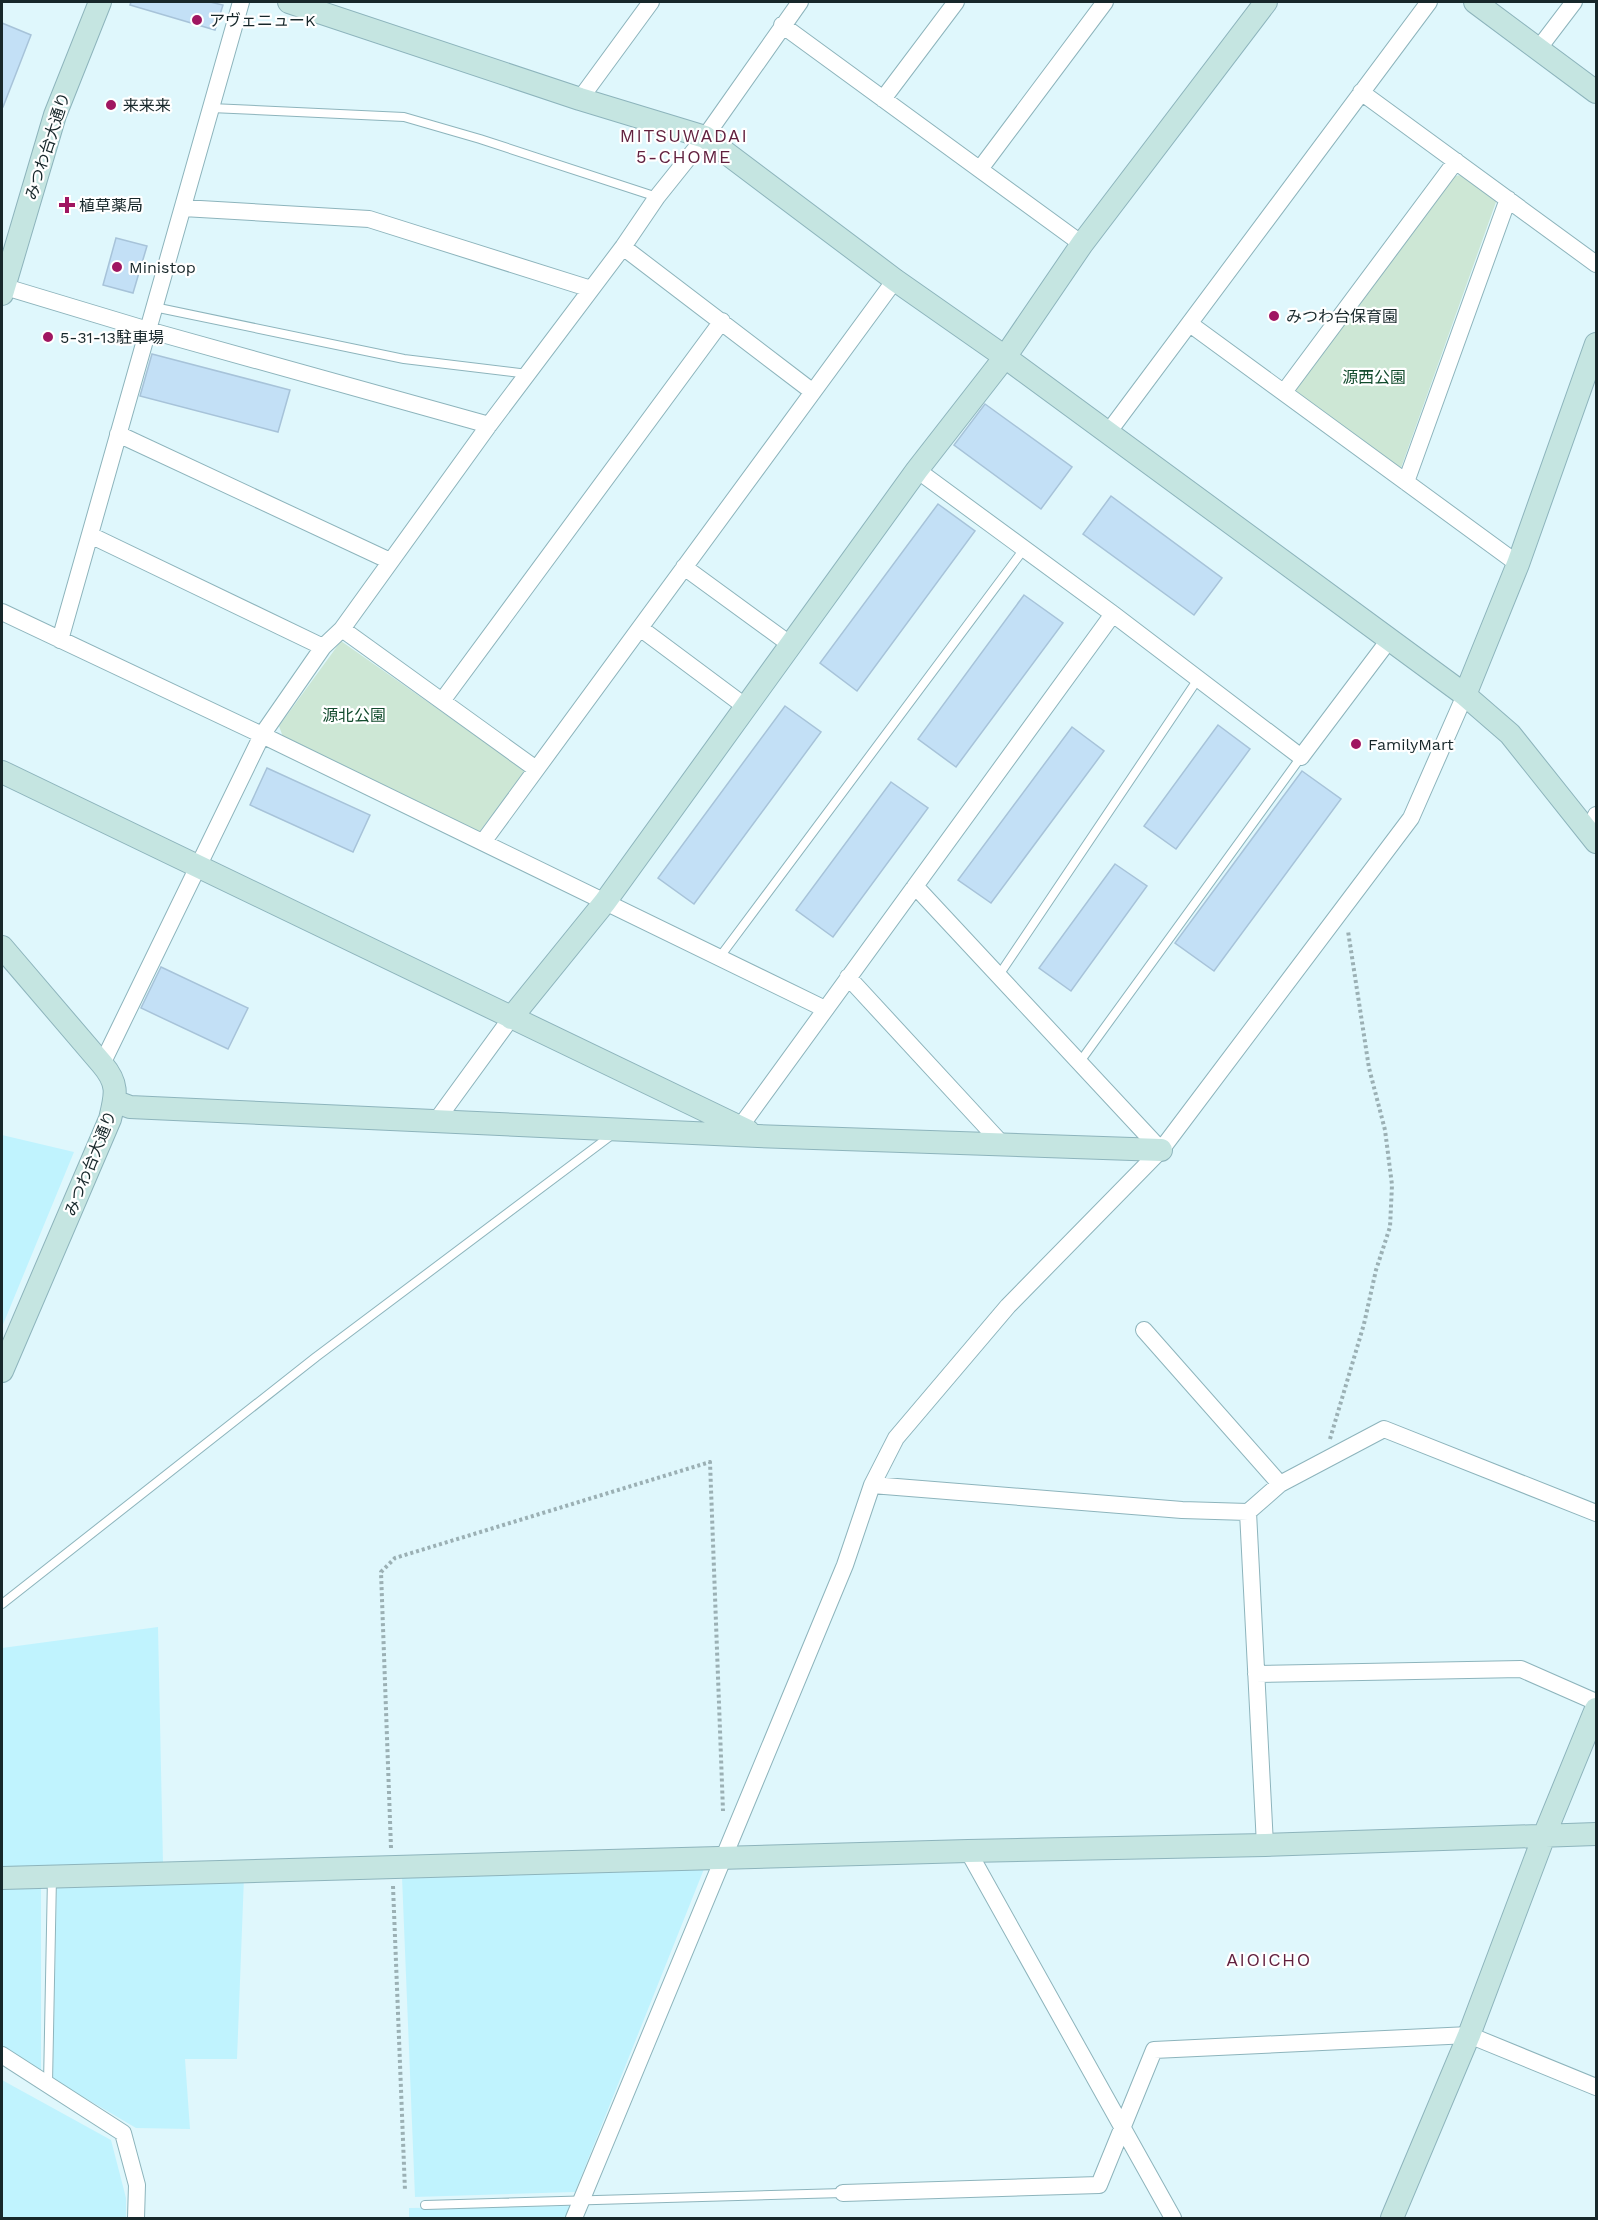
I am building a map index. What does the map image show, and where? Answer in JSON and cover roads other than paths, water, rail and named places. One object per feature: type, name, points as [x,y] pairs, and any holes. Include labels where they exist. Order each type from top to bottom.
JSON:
[{"type":"street","name":"みつわ台大通り","points":[[2,289],[55,115],[100,2]]},
{"type":"street","points":[[60,640],[242,2]]},
{"type":"street","points":[[289,2],[580,99],[705,137],[895,280],[1005,357],[1465,695],[1510,734],[1594,829]]},
{"type":"street","points":[[580,99],[651,2]]},
{"type":"street","points":[[102,1064],[262,735],[323,648],[342,629],[657,197],[705,137],[800,2]]},
{"type":"street","points":[[883,99],[956,2]]},
{"type":"street","points":[[980,169],[1105,2]]},
{"type":"street","points":[[436,1121],[511,1018],[605,902],[917,470],[1005,357],[1082,244],[1266,2]]},
{"type":"street","points":[[1107,434],[1429,2]]},
{"type":"street","points":[[1475,2],[1596,92]]},
{"type":"street","points":[[1539,48],[1574,2]]},
{"type":"street","points":[[782,25],[1082,244]]},
{"type":"street","points":[[1361,92],[1596,264]]},
{"type":"street","points":[[1284,392],[1456,161]]},
{"type":"street","points":[[1406,482],[1508,199]]},
{"type":"street","points":[[183,208],[369,219],[591,289]]},
{"type":"street","points":[[623,246],[813,392]]},
{"type":"street","points":[[483,842],[895,280]]},
{"type":"street","points":[[2,289],[489,425]]},
{"type":"street","points":[[442,701],[722,321]]},
{"type":"street","points":[[1190,324],[1518,564]]},
{"type":"street","points":[[574,2218],[725,1859],[845,1565],[872,1485],[896,1438],[1008,1306],[1161,1150],[1411,818],[1465,695],[1518,564],[1596,344]]},
{"type":"street","points":[[118,434],[390,561]]},
{"type":"street","points":[[917,470],[1113,614],[1301,757],[1389,640]]},
{"type":"street","points":[[90,535],[323,648]]},
{"type":"street","points":[[684,567],[790,645]]},
{"type":"street","points":[[2,612],[262,735],[825,1009]]},
{"type":"street","points":[[749,1131],[825,1009],[1113,614]]},
{"type":"street","points":[[640,628],[746,706]]},
{"type":"street","points":[[342,629],[536,769]]},
{"type":"street","points":[[2,772],[749,1131]]},
{"type":"street","points":[[915,886],[1161,1150]]},
{"type":"street","name":"みつわ台大通り","points":[[2,946],[111,1075],[116,1087],[110,1119],[2,1371]]},
{"type":"street","points":[[848,977],[1003,1145]]},
{"type":"street","points":[[114,1101],[130,1107],[618,1130],[749,1131],[1003,1145],[1161,1150]]},
{"type":"street","points":[[1144,1330],[1280,1484]]},
{"type":"street","points":[[872,1485],[1182,1510],[1248,1512],[1280,1484],[1384,1429],[1596,1513]]},
{"type":"street","points":[[1248,1512],[1265,1845]]},
{"type":"street","points":[[1256,1674],[1521,1669],[1596,1702]]},
{"type":"street","points":[[1392,2218],[1468,2035],[1544,1836],[1596,1709]]},
{"type":"street","points":[[2,1878],[1265,1845],[1596,1834]]},
{"type":"street","points":[[968,1851],[1173,2218]]},
{"type":"street","points":[[843,2193],[1099,2185],[1154,2050],[1468,2035],[1596,2087]]},
{"type":"street","points":[[2,2055],[123,2133],[136,2185],[136,2218]]},
{"type":"lane","points":[[212,108],[404,117],[480,139],[657,197]]},
{"type":"lane","points":[[154,307],[404,359],[528,374]]},
{"type":"lane","points":[[718,958],[1024,549]]},
{"type":"lane","points":[[999,975],[1198,679]]},
{"type":"lane","points":[[1079,1063],[1301,757]]},
{"type":"lane","points":[[2,1604],[316,1357],[618,1130]]},
{"type":"lane","points":[[48,2084],[52,1877]]},
{"type":"lane","points":[[425,2205],[843,2193]]},
{"type":"place","name":"アヴェニューK","points":[[197,20]]},
{"type":"place","name":"来来来","points":[[111,105]]},
{"type":"place","name":"植草薬局","points":[[67,205]]},
{"type":"place","name":"Ministop","points":[[117,267]]},
{"type":"place","name":"みつわ台保育園","points":[[1274,316]]},
{"type":"place","name":"5-31-13駐車場","points":[[48,337]]},
{"type":"place","name":"FamilyMart","points":[[1356,744]]},
{"type":"district","name":"MITSUWADAI 5-CHOME","points":[[684,146]]},
{"type":"district","name":"AIOICHO","points":[[1269,1960]]},
{"type":"park label","name":"源西公園","points":[[1374,377]]},
{"type":"park label","name":"源北公園","points":[[354,715]]}]
